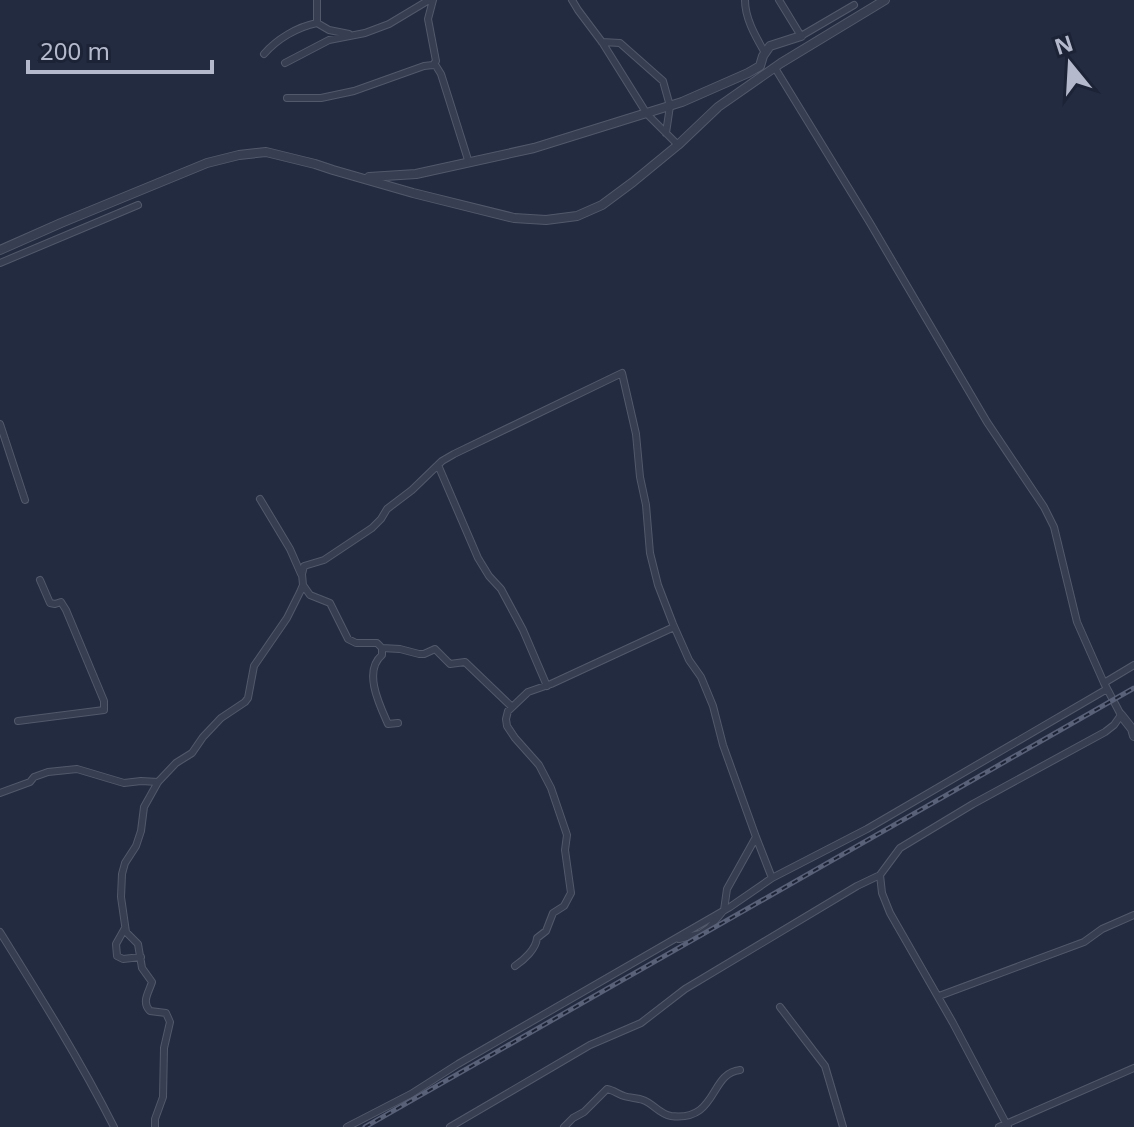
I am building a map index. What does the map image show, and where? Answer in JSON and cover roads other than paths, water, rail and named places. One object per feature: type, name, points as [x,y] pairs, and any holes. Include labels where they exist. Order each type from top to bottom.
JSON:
[{"type":"street","points":[[317,0],[317,23]]},
{"type":"street","points":[[285,63],[329,40],[386,26],[431,0]]},
{"type":"street","points":[[431,0],[429,28],[436,61],[433,65]]},
{"type":"street","points":[[572,0],[647,114],[678,145]]},
{"type":"street","points":[[745,0],[745,10],[765,53]]},
{"type":"street","points":[[779,0],[801,36]]},
{"type":"street","points":[[0,250],[207,163],[266,152],[514,218],[546,220],[577,216],[590,211],[633,182],[718,107],[781,63],[885,0]]},
{"type":"street","points":[[363,178],[416,174],[534,148],[670,106],[748,73],[760,66],[770,46],[801,36],[854,5]]},
{"type":"street","points":[[411,10],[423,12],[429,17]]},
{"type":"street","points":[[264,54],[292,32],[308,24],[317,23],[329,30],[353,35]]},
{"type":"street","points":[[602,42],[620,43],[663,81],[670,106],[666,133]]},
{"type":"street","points":[[287,98],[321,98],[354,91],[424,66],[436,66],[469,163]]},
{"type":"street","points":[[775,68],[987,422],[1044,507],[1057,538],[1077,622],[1106,686],[1133,732]]},
{"type":"street","points":[[0,263],[138,205]]},
{"type":"street","points":[[155,1127],[163,1097],[164,1048],[170,1022],[166,1013],[147,1008],[146,998],[152,982],[142,968],[138,944],[127,934],[121,897],[125,863],[136,846],[144,807],[158,782],[176,763],[192,753],[221,718],[248,698],[254,666],[287,618],[303,581],[304,566],[324,560],[372,528],[387,509],[454,454],[622,373],[635,426],[650,553],[658,585],[689,660],[701,677],[713,706],[723,745],[772,878]]},
{"type":"street","points":[[0,424],[25,500]]},
{"type":"street","points":[[438,465],[478,558],[501,589],[547,686]]},
{"type":"street","points":[[260,499],[290,549],[310,595],[330,603],[348,639],[419,654],[435,649],[450,664],[465,662],[512,707]]},
{"type":"street","points":[[18,721],[104,710],[104,701],[66,610],[61,602],[50,603],[40,580]]},
{"type":"street","points":[[515,966],[525,959],[537,943],[537,938],[546,931],[553,913],[564,906],[572,889],[565,850],[567,833],[551,788],[539,765],[507,726],[508,711],[528,692],[674,627]]},
{"type":"street","points":[[382,648],[373,673],[378,702],[388,724],[398,723]]},
{"type":"street","points":[[347,1127],[411,1094],[724,910],[772,878],[867,829],[1106,686],[1134,665]]},
{"type":"street","points":[[450,1127],[590,1045],[641,1023],[712,972],[880,875],[900,848],[1105,732],[1121,715]]},
{"type":"street","points":[[0,793],[48,772],[77,769],[124,783],[158,782]]},
{"type":"street","points":[[724,910],[727,889],[756,837]]},
{"type":"street","points":[[880,875],[882,893],[890,913],[939,996],[1005,1126],[1134,1068]]},
{"type":"street","points":[[939,996],[1084,942],[1102,929],[1134,915]]},
{"type":"street","points":[[125,928],[116,944],[117,956],[123,959],[141,957]]},
{"type":"street","points":[[0,932],[99,1095],[114,1127]]},
{"type":"street","points":[[780,1007],[825,1066],[843,1127]]},
{"type":"street","points":[[564,1127],[607,1089],[644,1100],[664,1114],[695,1114],[728,1074],[740,1070]]},
{"type":"railway","points":[[365,1127],[1134,688]]}]
